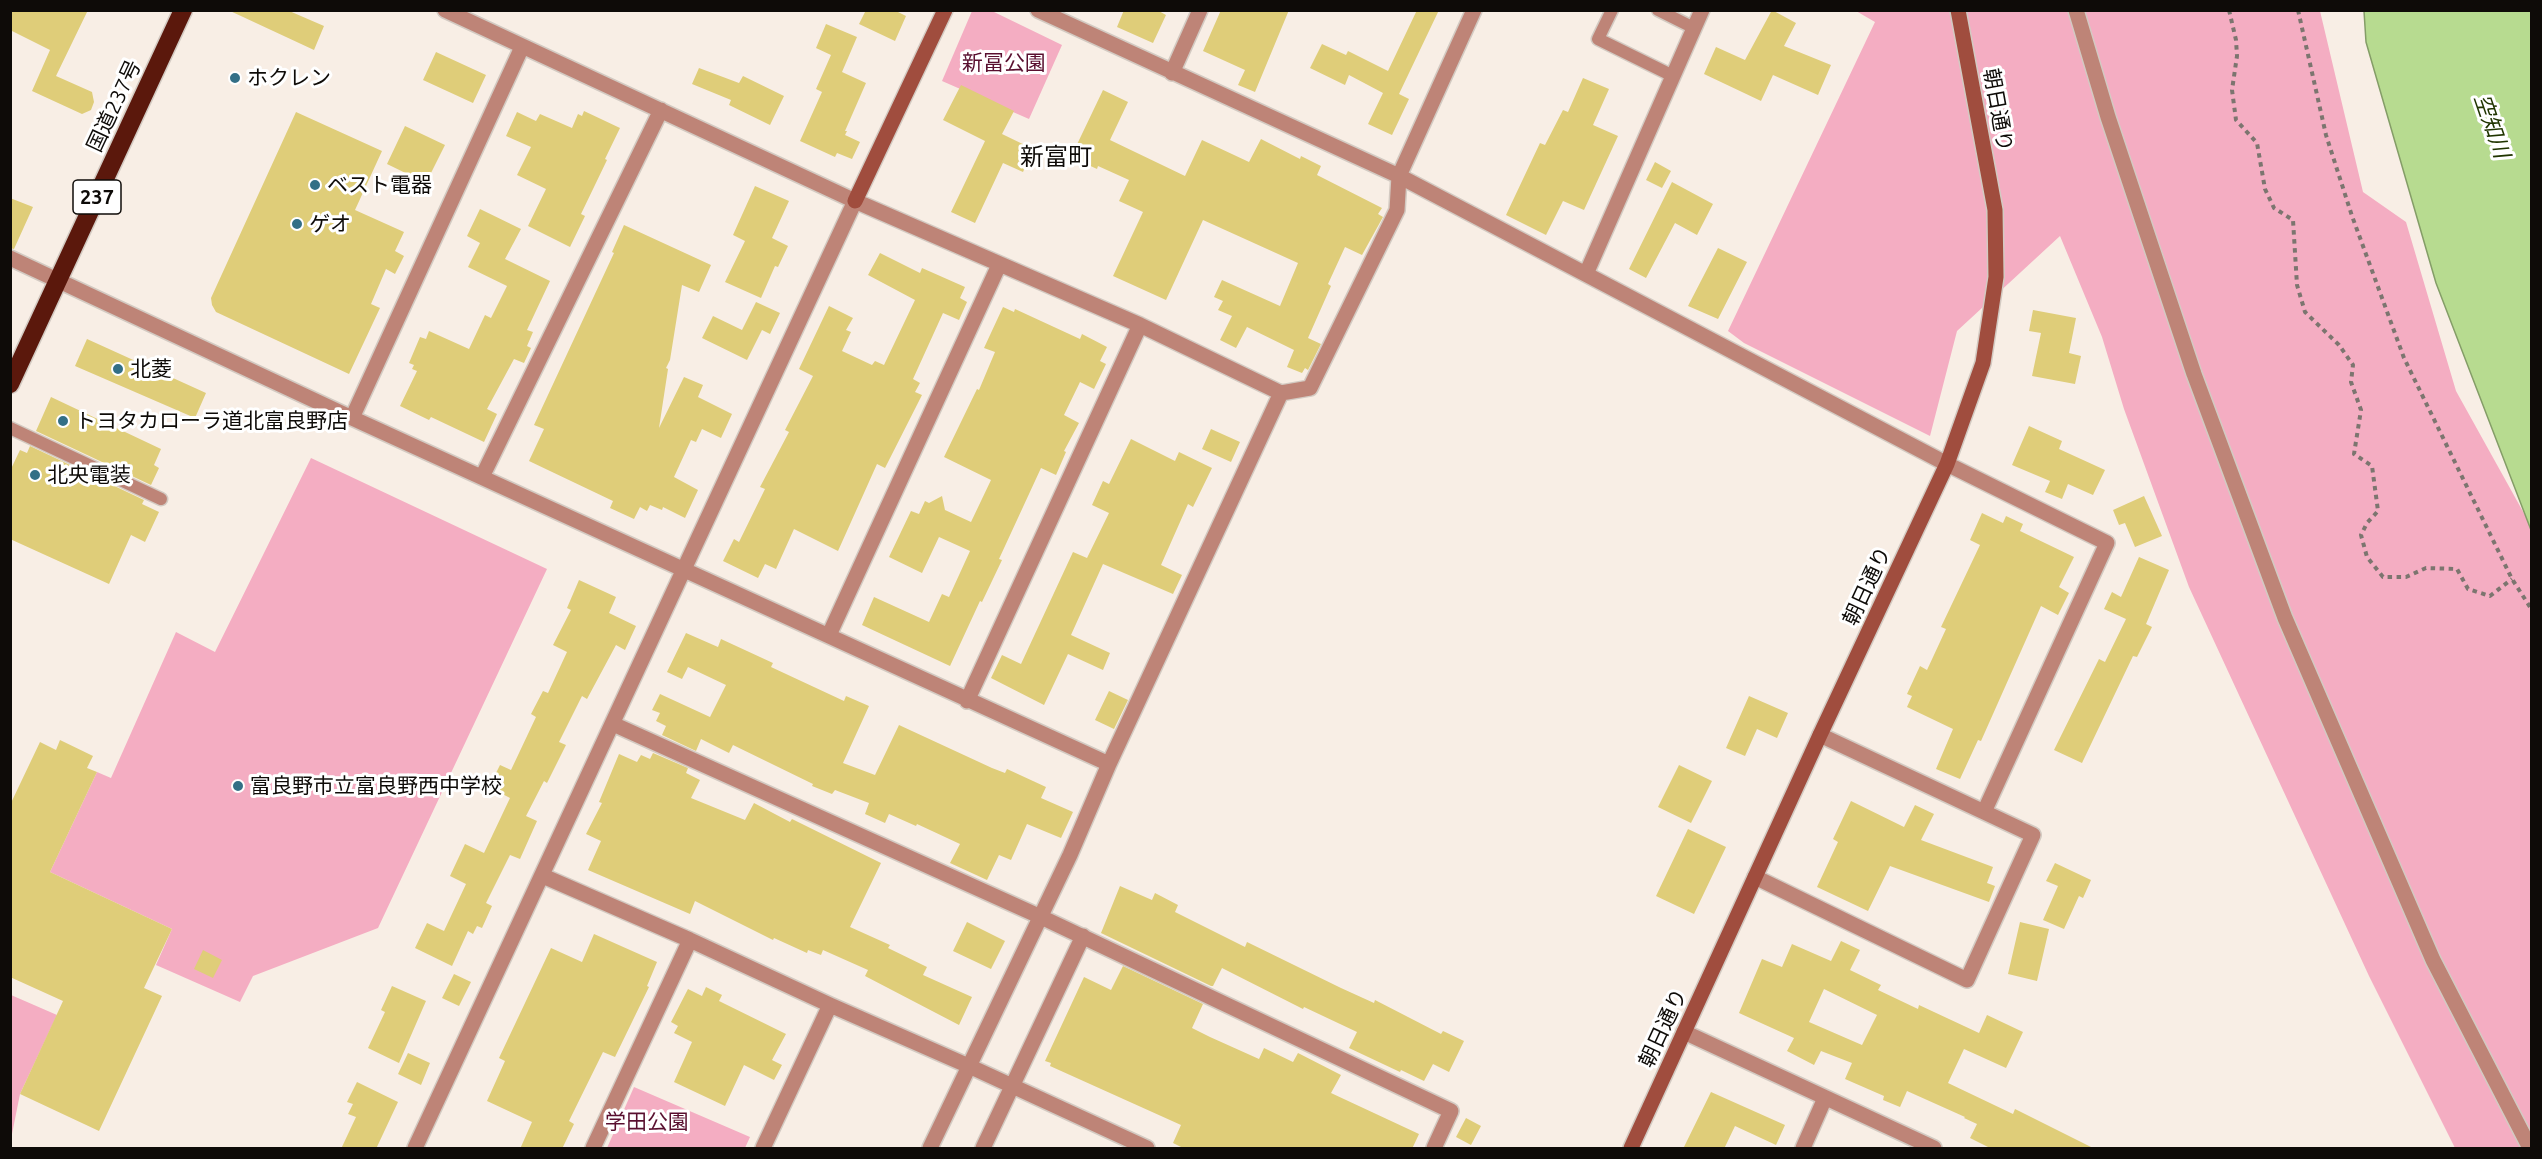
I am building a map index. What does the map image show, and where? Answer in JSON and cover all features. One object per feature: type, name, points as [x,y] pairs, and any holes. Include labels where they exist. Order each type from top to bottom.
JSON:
[{"type":"highway","name":"国道237号","points":[[10,384],[183,10]]},
{"type":"street","points":[[415,1149],[945,10]]},
{"type":"street","points":[[1038,10],[1399,176],[1947,464],[2107,543],[1984,812]]},
{"type":"street","points":[[1172,73],[1200,10]]},
{"type":"street","points":[[451,12],[855,201],[1140,325],[1281,393],[1310,388],[1397,210],[1399,176],[1474,10]]},
{"type":"street","points":[[1586,274],[1702,10]]},
{"type":"street","name":"朝日通り","points":[[1631,1149],[1820,735],[1947,464],[1983,363],[1995,277],[1995,210],[1958,10]]},
{"type":"street","points":[[2076,10],[2108,117],[2194,374],[2285,618],[2433,960],[2530,1149]]},
{"type":"street","points":[[352,418],[522,47]]},
{"type":"street","points":[[482,477],[661,110]]},
{"type":"street","points":[[10,258],[352,418],[1109,764]]},
{"type":"street","points":[[829,635],[999,265]]},
{"type":"street","points":[[967,701],[1140,325]]},
{"type":"street","points":[[930,1149],[1041,917],[1109,764],[1281,393]]},
{"type":"street","points":[[613,724],[1083,936],[1451,1111],[1434,1149]]},
{"type":"street","points":[[1755,877],[1967,980],[2033,835],[1820,735]]},
{"type":"street","points":[[543,876],[690,940],[1145,1148]]},
{"type":"street","points":[[983,1149],[1083,936]]},
{"type":"street","points":[[593,1149],[690,940]]},
{"type":"street","points":[[762,1149],[830,1005]]},
{"type":"street","points":[[1684,1032],[1934,1149]]},
{"type":"street","points":[[1803,1149],[1825,1098]]},
{"type":"lane","points":[[1612,10],[1598,39],[1673,76]]},
{"type":"lane","points":[[1658,10],[1694,28]]},
{"type":"lane","points":[[10,428],[161,499]]},
{"type":"path","points":[[2229,10],[2236,40],[2237,56],[2232,90],[2236,120],[2257,143],[2265,189],[2274,208],[2294,220],[2297,285],[2305,312],[2339,345],[2353,365],[2351,382],[2361,410],[2354,454],[2372,466],[2378,511],[2367,523],[2361,535],[2367,557],[2383,577],[2406,577],[2426,568],[2457,569],[2469,589],[2490,596],[2512,579]]},
{"type":"path","points":[[2298,10],[2326,135],[2352,216],[2404,357],[2512,579],[2532,609]]},
{"type":"green space","name":"新冨公園","points":[[972,11],[992,11],[1062,45],[1029,119],[942,81]]},
{"type":"green space","points":[[1856,11],[2320,11],[2363,192],[2406,222],[2456,391],[2531,526],[2531,1148],[2455,1148],[2369,976],[2189,587],[2124,409],[2102,337],[2060,236],[1957,331],[1930,436],[1744,343],[1728,331],[1875,22]]},
{"type":"green space","points":[[311,458],[547,569],[378,928],[253,976],[240,1002],[156,965],[172,929],[50,872],[97,772],[111,778],[176,632],[215,652]]},
{"type":"green space","points":[[11,995],[57,1015],[20,1094],[12,1134]]},
{"type":"green space","name":"学田公園","points":[[634,1087],[750,1137],[745,1148],[607,1148]]},
{"type":"water","name":"空知川","points":[[2364,11],[2531,11],[2531,530],[2436,283],[2366,42]]},
{"type":"building","points":[[10,10],[88,10],[56,76],[92,92],[94,102],[91,110],[82,114],[32,91],[50,50],[10,30]]},
{"type":"building","points":[[228,10],[287,10],[324,26],[314,50]]},
{"type":"building","points":[[866,10],[894,10],[906,16],[895,41],[859,24]]},
{"type":"building","points":[[1124,10],[1157,10],[1166,15],[1153,43],[1117,27]]},
{"type":"building","points":[[1221,10],[1289,10],[1255,92],[1238,85],[1245,70],[1203,51]]},
{"type":"building","points":[[1417,10],[1439,10],[1399,94],[1409,99],[1392,135],[1368,124],[1383,93],[1349,75],[1345,85],[1310,68],[1322,44],[1346,55],[1348,51],[1388,71]]},
{"type":"building","points":[[1772,10],[1796,23],[1784,46],[1831,65],[1818,95],[1773,75],[1761,101],[1704,74],[1716,47],[1745,60]]},
{"type":"building","points":[[826,24],[857,37],[842,72],[866,83],[845,131],[847,131],[845,135],[860,142],[852,159],[837,153],[835,157],[800,141],[822,92],[816,89],[831,55],[816,48]]},
{"type":"building","points":[[436,52],[486,75],[473,103],[423,80]]},
{"type":"building","points":[[699,68],[739,83],[743,76],[784,96],[770,125],[729,105],[731,100],[692,84]]},
{"type":"building","points":[[1583,78],[1609,89],[1593,125],[1618,136],[1584,210],[1563,201],[1546,235],[1506,215],[1540,143],[1545,145],[1563,110],[1568,112]]},
{"type":"building","points":[[961,85],[1014,111],[1002,134],[1033,149],[1023,172],[1003,163],[975,223],[951,212],[985,141],[943,120]]},
{"type":"building","points":[[1103,90],[1128,102],[1110,140],[1185,176],[1202,140],[1249,162],[1261,139],[1300,159],[1301,156],[1321,166],[1317,175],[1382,208],[1378,214],[1383,217],[1362,255],[1345,247],[1328,284],[1331,286],[1308,338],[1321,344],[1308,370],[1305,368],[1302,373],[1287,367],[1294,350],[1247,327],[1236,348],[1220,340],[1232,316],[1218,310],[1223,301],[1214,297],[1222,280],[1280,306],[1298,263],[1203,220],[1166,300],[1113,276],[1143,212],[1119,201],[1129,180],[1071,157]]},
{"type":"building","points":[[584,111],[620,128],[581,214],[585,216],[570,247],[528,226],[546,189],[517,175],[531,147],[506,136],[517,112],[536,121],[540,114],[572,128],[578,114],[582,116]]},
{"type":"building","name":"ゲオ","points":[[296,112],[382,151],[355,210],[404,232],[395,251],[404,256],[395,274],[386,269],[371,304],[380,308],[349,374],[216,312],[212,305],[211,298]]},
{"type":"building","points":[[405,126],[445,145],[426,183],[387,164]]},
{"type":"building","points":[[1655,162],[1671,171],[1662,188],[1646,180]]},
{"type":"building","points":[[1672,182],[1713,204],[1697,235],[1675,223],[1646,278],[1629,269]]},
{"type":"building","points":[[755,186],[789,201],[772,238],[788,246],[778,267],[775,266],[761,298],[725,282],[745,241],[733,235]]},
{"type":"building","points":[[10,198],[33,207],[14,249],[10,248]]},
{"type":"building","points":[[480,209],[521,229],[505,259],[550,281],[527,330],[533,332],[527,346],[531,348],[524,363],[514,359],[487,409],[497,414],[484,442],[431,417],[429,420],[400,406],[417,371],[412,369],[414,365],[409,363],[420,337],[426,339],[429,331],[469,349],[485,315],[491,318],[507,286],[468,267],[480,243],[467,236]]},
{"type":"building","points":[[624,225],[711,265],[699,292],[682,285],[670,360],[666,368],[668,369],[659,428],[684,377],[703,385],[698,397],[732,414],[721,438],[702,429],[696,442],[691,440],[674,477],[698,490],[685,518],[663,507],[662,510],[650,505],[647,511],[640,507],[634,519],[610,508],[613,501],[529,461],[544,429],[534,425],[614,253],[612,252]]},
{"type":"building","points":[[1718,248],[1747,262],[1718,319],[1688,306]]},
{"type":"building","points":[[880,253],[920,273],[922,268],[965,287],[960,298],[967,302],[959,320],[943,313],[913,379],[920,383],[915,392],[922,395],[885,468],[877,464],[838,551],[794,529],[776,569],[765,564],[758,578],[723,561],[734,539],[739,542],[765,489],[760,487],[789,432],[785,430],[813,376],[799,369],[829,306],[853,318],[846,330],[851,332],[842,351],[872,365],[875,361],[884,365],[915,300],[868,275]]},
{"type":"building","points":[[756,302],[780,313],[770,334],[762,330],[747,360],[702,338],[713,316],[742,330]]},
{"type":"building","points":[[1003,307],[1014,312],[1015,309],[1080,339],[1082,334],[1107,347],[1100,361],[1106,364],[1094,389],[1080,382],[1064,415],[1079,423],[1064,451],[1066,452],[1056,475],[1041,468],[999,559],[1002,560],[950,666],[862,625],[874,597],[929,622],[942,594],[949,597],[970,551],[939,537],[922,573],[889,557],[911,511],[919,514],[925,501],[929,503],[942,496],[945,510],[971,522],[991,480],[944,457],[977,389],[979,390],[995,352],[984,348]]},
{"type":"building","points":[[2033,310],[2076,318],[2069,353],[2081,356],[2075,384],[2032,376],[2041,333],[2029,331]]},
{"type":"building","name":"北菱","points":[[87,339],[206,393],[195,418],[75,366]]},
{"type":"building","points":[[51,397],[161,449],[154,465],[159,468],[151,485],[36,431]]},
{"type":"building","points":[[2029,426],[2062,441],[2059,449],[2105,470],[2093,495],[2068,484],[2062,499],[2045,492],[2050,481],[2012,465]]},
{"type":"building","points":[[1211,429],[1240,442],[1231,462],[1202,449]]},
{"type":"building","points":[[1131,439],[1175,461],[1179,452],[1212,468],[1193,507],[1188,504],[1161,565],[1182,575],[1173,594],[1103,564],[1071,635],[1110,653],[1103,670],[1068,654],[1044,705],[991,678],[1002,655],[1021,664],[1073,552],[1087,558],[1109,513],[1092,505],[1103,481],[1109,484]]},
{"type":"building","points":[[30,446],[144,500],[142,504],[159,512],[145,542],[131,535],[109,584],[10,539],[10,471],[20,450],[27,453]]},
{"type":"building","points":[[2144,496],[2162,536],[2135,547],[2125,523],[2119,525],[2113,510]]},
{"type":"building","points":[[1982,513],[2003,523],[2006,516],[2023,524],[2020,531],[2074,557],[2059,587],[2069,593],[2058,615],[2041,606],[1981,741],[1978,740],[1960,779],[1936,769],[1953,729],[1907,707],[1912,696],[1907,694],[1920,666],[1927,670],[1946,629],[1941,627],[1980,545],[1970,540]]},
{"type":"building","points":[[2139,557],[2169,570],[2146,624],[2152,627],[2137,657],[2133,656],[2082,763],[2054,750],[2099,659],[2105,662],[2126,619],[2104,609],[2112,592],[2121,597]]},
{"type":"building","points":[[579,580],[616,597],[609,613],[636,626],[625,650],[616,645],[587,699],[582,696],[559,742],[566,745],[547,783],[544,781],[526,816],[537,821],[520,859],[510,855],[486,903],[492,906],[482,928],[477,926],[473,934],[468,931],[452,966],[415,948],[427,923],[444,931],[466,884],[450,876],[465,844],[484,853],[510,798],[489,787],[500,765],[511,770],[536,717],[531,714],[543,691],[548,693],[567,652],[553,645],[571,610],[567,608]]},
{"type":"building","points":[[686,633],[718,647],[721,639],[773,663],[771,667],[844,701],[846,696],[869,706],[843,763],[875,775],[899,725],[992,768],[1005,773],[1007,769],[1046,787],[1041,798],[1073,812],[1061,838],[1027,824],[1011,860],[999,855],[987,880],[950,863],[960,844],[917,824],[916,826],[889,814],[885,823],[865,814],[869,803],[835,790],[832,794],[812,786],[813,784],[733,745],[729,753],[701,739],[696,751],[662,735],[666,726],[656,721],[660,713],[652,710],[660,694],[710,717],[726,685],[688,667],[682,679],[667,672]]},
{"type":"building","points":[[1109,691],[1128,700],[1114,729],[1095,720]]},
{"type":"building","points":[[1749,696],[1788,713],[1777,738],[1757,729],[1745,756],[1726,748]]},
{"type":"building","points":[[60,740],[93,756],[87,768],[97,772],[50,872],[172,929],[144,988],[162,996],[99,1131],[20,1094],[63,1001],[10,977],[10,805],[40,742],[56,750]]},
{"type":"building","points":[[653,753],[688,768],[686,773],[700,780],[691,798],[745,820],[754,803],[790,822],[792,819],[881,863],[850,927],[890,945],[888,948],[927,967],[923,975],[972,997],[959,1025],[865,976],[868,970],[823,950],[821,955],[808,950],[807,953],[774,938],[773,940],[695,901],[690,914],[588,870],[601,841],[586,834],[602,803],[599,802],[619,754],[637,762],[641,755],[650,759]]},
{"type":"building","points":[[1679,765],[1712,781],[1691,823],[1658,807]]},
{"type":"building","points":[[1851,801],[1904,827],[1915,805],[1934,814],[1921,840],[1993,867],[1987,883],[1995,886],[1989,902],[1890,866],[1868,911],[1817,887],[1838,842],[1833,839]]},
{"type":"building","points":[[1688,829],[1726,847],[1694,914],[1656,896]]},
{"type":"building","points":[[2055,863],[2091,880],[2083,898],[2079,896],[2064,929],[2043,920],[2058,886],[2046,881]]},
{"type":"building","points":[[1120,886],[1152,900],[1155,893],[1178,905],[1175,912],[1245,947],[1247,942],[1374,1003],[1375,1000],[1441,1034],[1443,1031],[1464,1041],[1449,1072],[1433,1064],[1424,1081],[1401,1070],[1400,1072],[1349,1048],[1357,1032],[1304,1007],[1303,1009],[1222,968],[1211,986],[1101,933]]},
{"type":"building","points":[[967,922],[1005,941],[991,969],[953,951]]},
{"type":"building","points":[[2020,922],[2049,929],[2037,981],[2008,974]]},
{"type":"building","points":[[594,934],[657,962],[647,986],[649,987],[615,1057],[603,1052],[569,1121],[574,1124],[562,1149],[520,1149],[532,1122],[487,1101],[505,1061],[499,1058],[551,948],[582,962]]},
{"type":"building","points":[[1841,941],[1860,950],[1850,970],[1881,985],[1878,990],[1918,1009],[1919,1005],[1979,1033],[1987,1015],[2023,1032],[2006,1068],[1964,1049],[1948,1083],[2013,1114],[2015,1109],[2095,1149],[1992,1149],[1970,1138],[1977,1124],[1965,1117],[1907,1091],[1900,1107],[1883,1100],[1884,1096],[1845,1079],[1852,1063],[1821,1051],[1814,1065],[1787,1051],[1794,1038],[1739,1013],[1762,959],[1782,967],[1792,944],[1831,961]],"holes":[[[1824,989],[1877,1015],[1862,1045],[1809,1022]]]},
{"type":"building","points":[[203,950],[222,960],[213,978],[194,969]]},
{"type":"building","points":[[1123,966],[1203,1004],[1192,1028],[1210,1037],[1259,1059],[1264,1048],[1293,1062],[1298,1053],[1341,1075],[1331,1093],[1419,1134],[1412,1149],[1185,1149],[1173,1143],[1181,1125],[1050,1066],[1051,1063],[1045,1061],[1084,977],[1111,990]]},
{"type":"building","points":[[454,974],[471,982],[459,1006],[442,998]]},
{"type":"building","points":[[392,986],[426,1001],[399,1063],[368,1048],[385,1012],[381,1010]]},
{"type":"building","points":[[706,987],[722,995],[719,1001],[786,1034],[772,1060],[782,1065],[774,1080],[744,1065],[725,1106],[674,1082],[692,1042],[674,1033],[678,1026],[671,1022],[688,989],[702,996]]},
{"type":"building","points":[[408,1053],[430,1063],[421,1085],[398,1074]]},
{"type":"building","points":[[357,1082],[398,1102],[376,1149],[341,1149],[356,1117],[348,1114],[353,1104],[347,1102]]},
{"type":"building","points":[[1711,1092],[1785,1125],[1776,1145],[1735,1126],[1724,1149],[1683,1149]]},
{"type":"building","points":[[1466,1118],[1481,1126],[1471,1145],[1456,1137]]},
{"type":"place","name":"ホクレン","points":[[235,78]]},
{"type":"place","name":"ベスト電器","points":[[315,185]]},
{"type":"place","name":"ゲオ","points":[[297,224]]},
{"type":"place","name":"北菱","points":[[118,369]]},
{"type":"place","name":"トヨタカローラ道北富良野店","points":[[63,421]]},
{"type":"place","name":"北央電装","points":[[35,475]]},
{"type":"place","name":"富良野市立富良野西中学校","points":[[238,786]]},
{"type":"district","name":"新富町","points":[[1056,157]]}]
